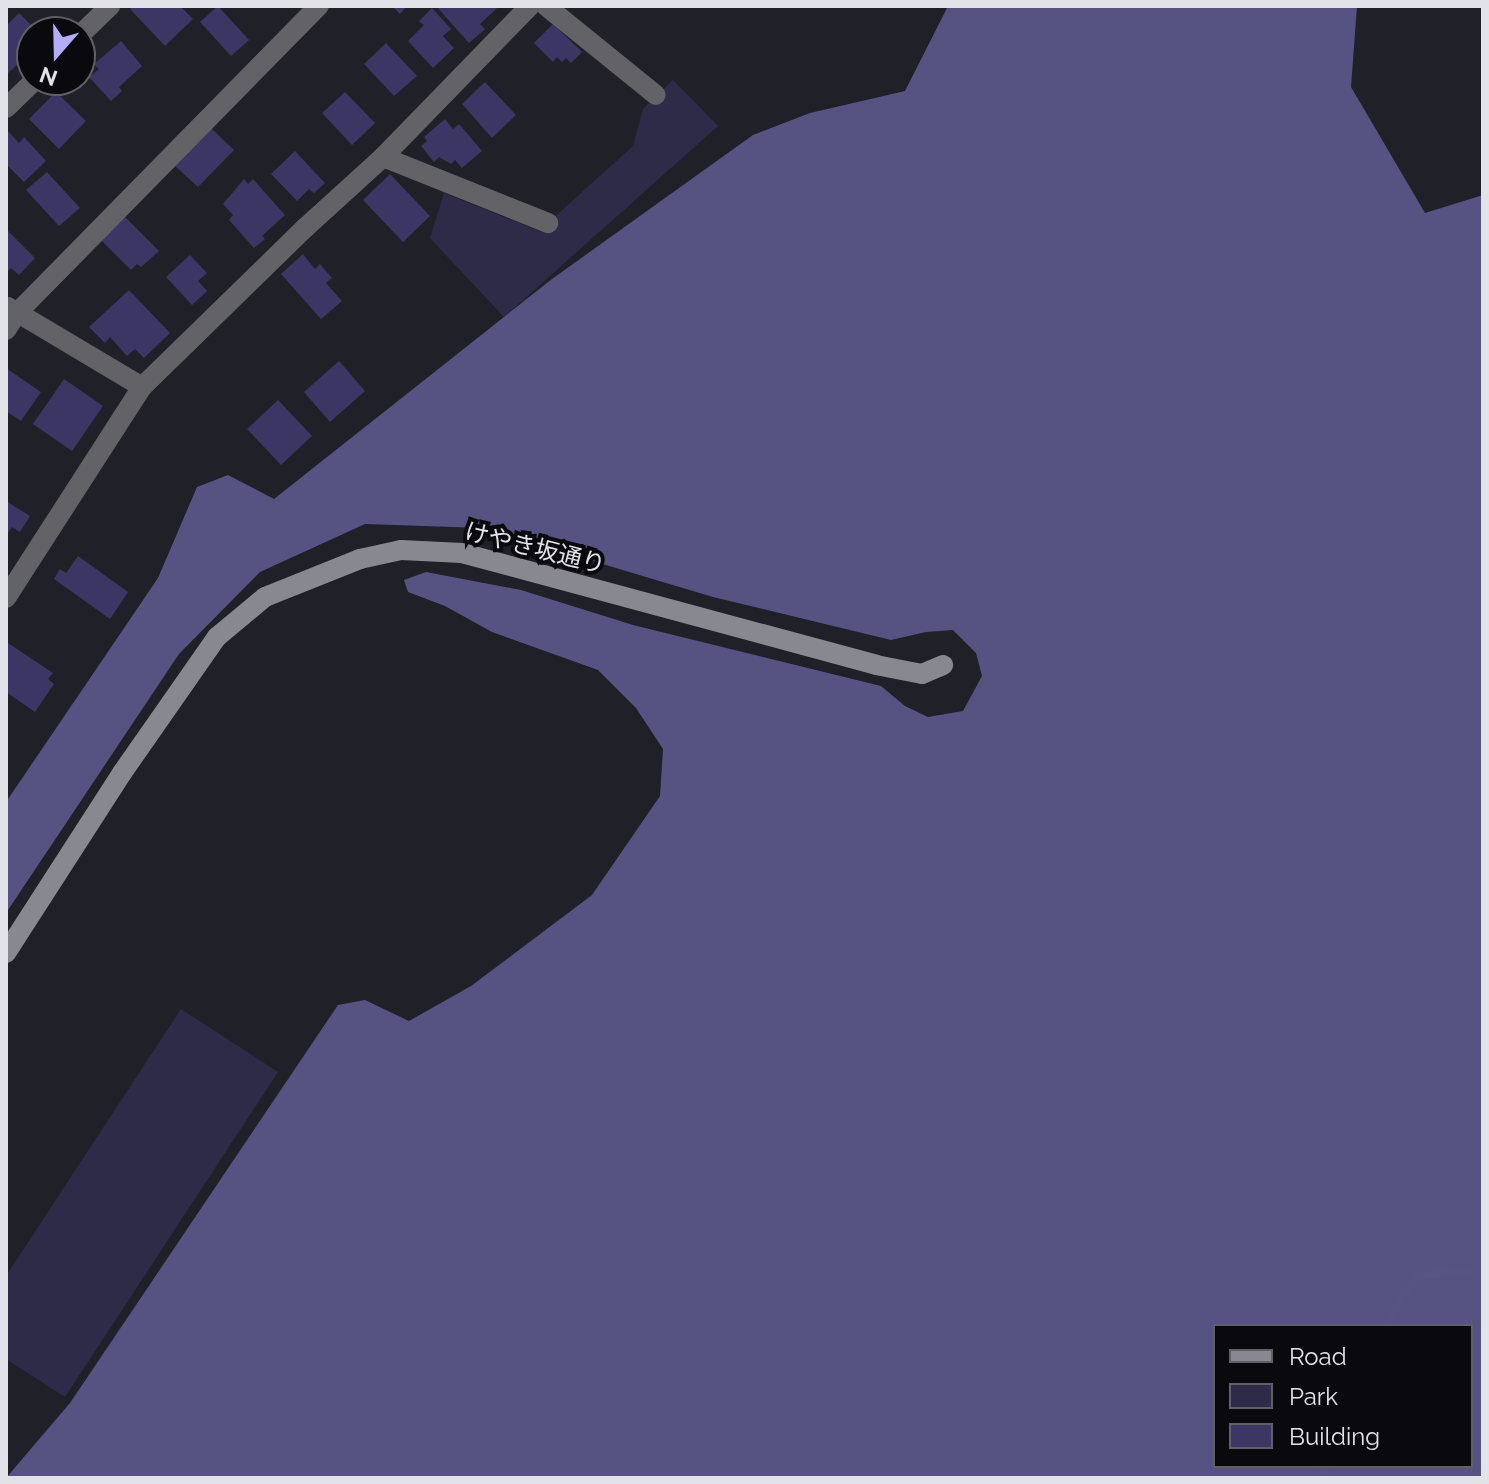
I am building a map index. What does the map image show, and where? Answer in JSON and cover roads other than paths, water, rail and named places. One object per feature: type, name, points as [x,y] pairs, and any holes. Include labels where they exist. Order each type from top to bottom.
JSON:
[{"type":"street","points":[[142,387],[10,316],[319,6]]},
{"type":"street","points":[[6,598],[142,387],[305,228],[383,157],[530,6]]},
{"type":"street","points":[[546,6],[656,95]]},
{"type":"street","points":[[383,157],[548,223]]},
{"type":"street","name":"けやき坂通り","points":[[6,953],[122,773],[217,637],[265,597],[360,559],[401,550],[462,553],[876,665],[922,674],[943,665]]},
{"type":"waterway","points":[[1387,1324],[1415,1275],[1467,1271]]},
{"type":"waterway","points":[[1320,1478],[1324,1468]]}]
